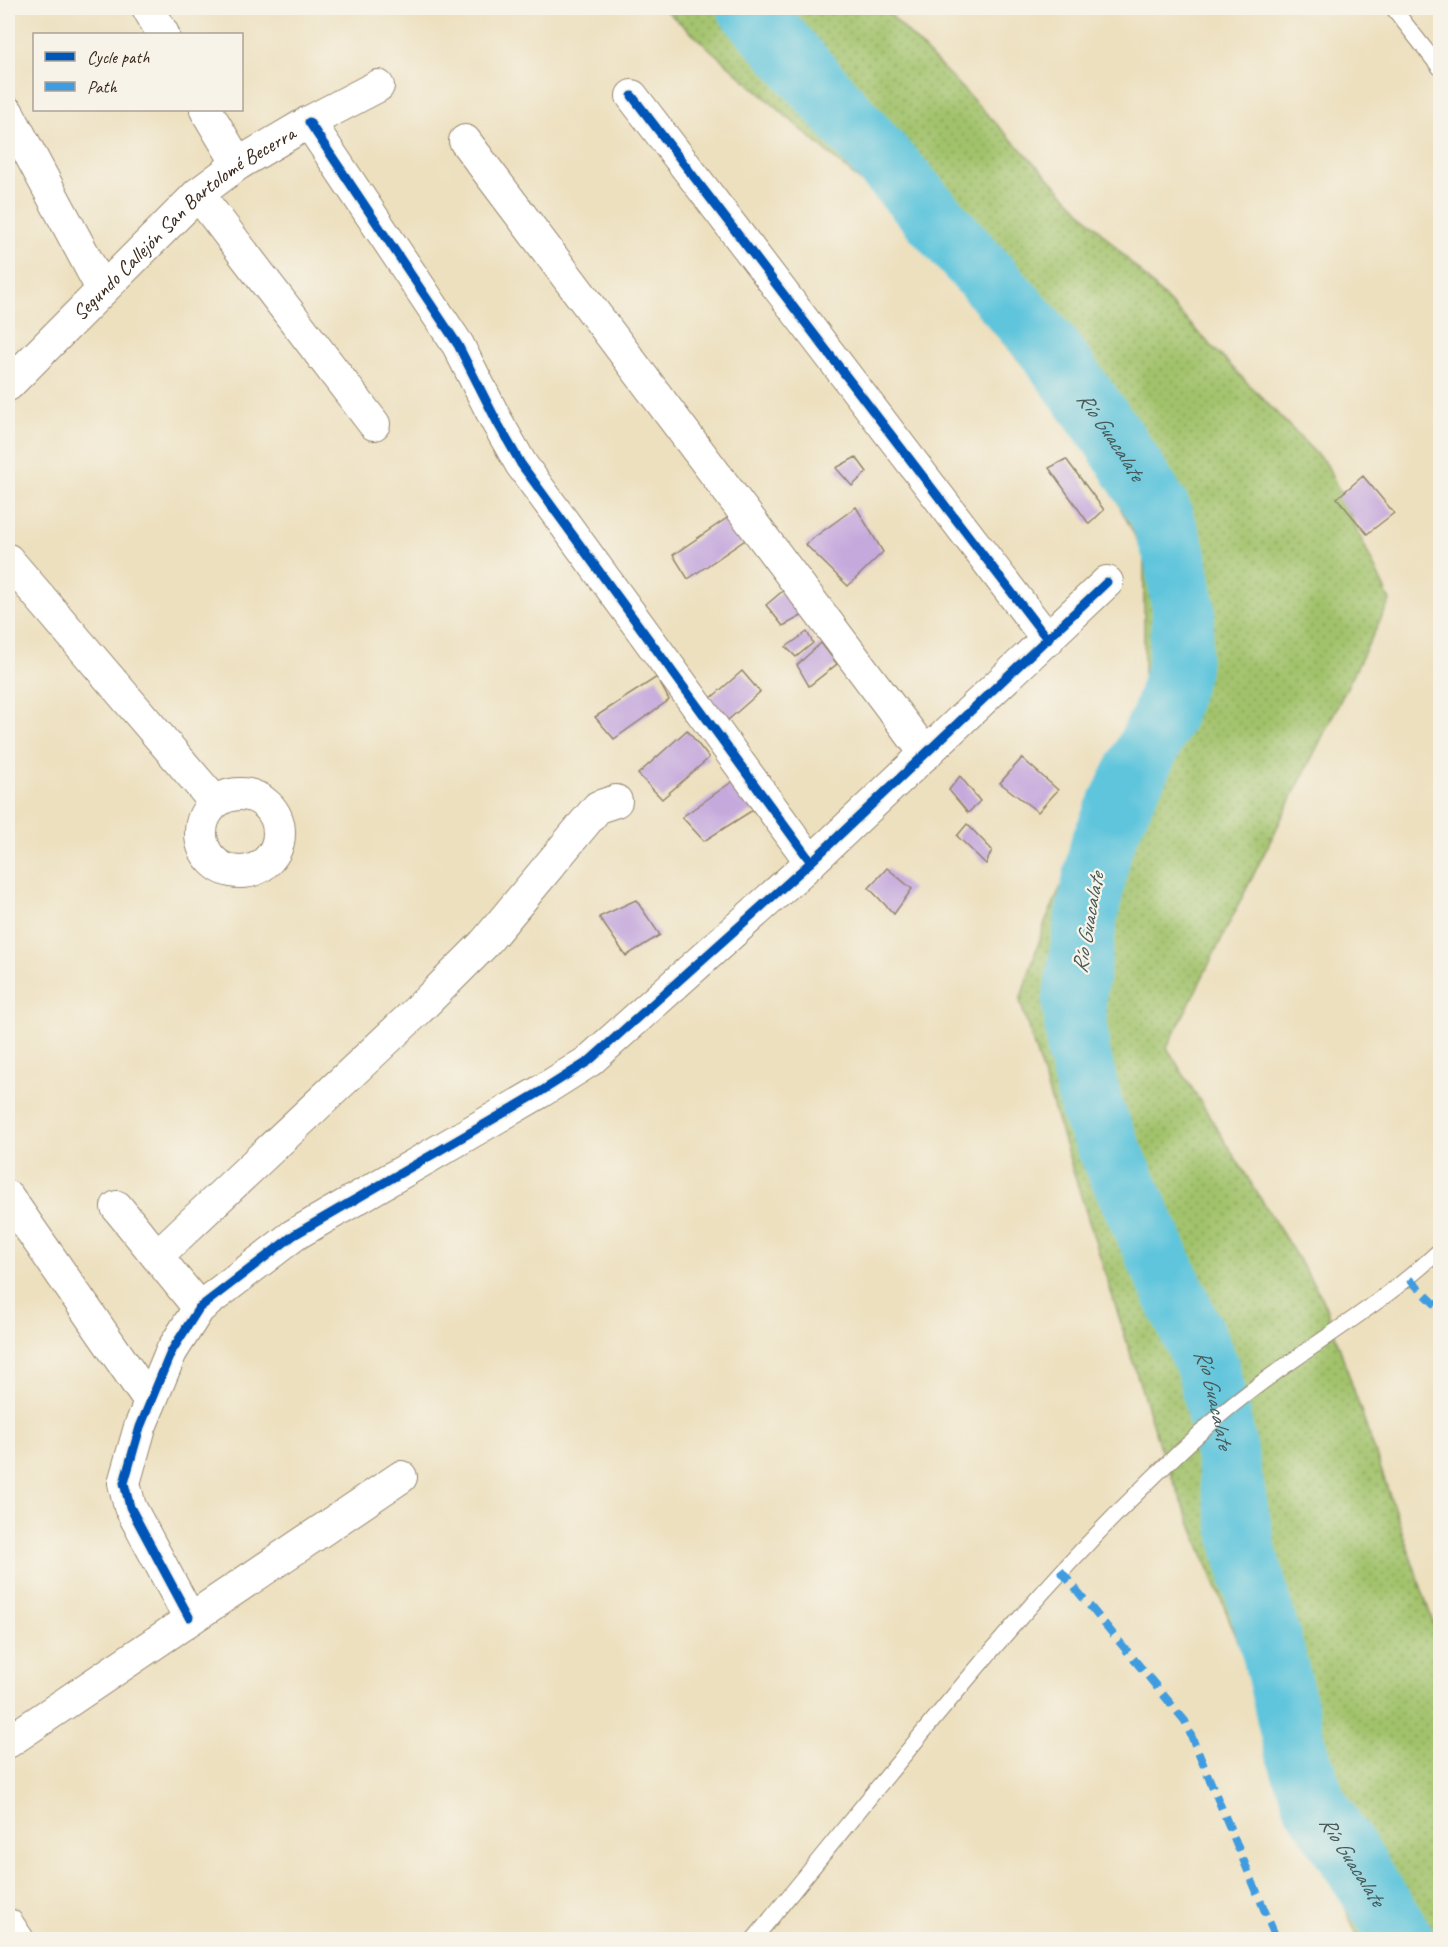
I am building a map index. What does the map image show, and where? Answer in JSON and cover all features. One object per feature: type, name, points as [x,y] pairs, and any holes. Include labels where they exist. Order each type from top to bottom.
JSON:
[{"type":"street","points":[[148,8],[162,33]]},
{"type":"street","name":"Segundo Callejón San Bartolomé Becerra","points":[[8,385],[198,194],[238,164],[309,122],[378,86]]},
{"type":"street","points":[[632,96],[1048,640]]},
{"type":"street","points":[[207,111],[238,164]]},
{"type":"street","points":[[8,113],[102,289]]},
{"type":"street","points":[[309,122],[459,345],[497,422],[521,464],[812,862]]},
{"type":"street","points":[[465,141],[926,754]]},
{"type":"street","points":[[198,194],[374,424]]},
{"type":"street","points":[[8,560],[215,802]]},
{"type":"street","points":[[189,1617],[130,1507],[124,1483],[131,1452],[171,1352],[199,1308],[294,1235],[540,1092],[589,1061],[812,862],[1107,582]]},
{"type":"street","points":[[157,1256],[418,1010],[484,944],[598,807],[616,801]]},
{"type":"street","points":[[8,1197],[150,1402]]},
{"type":"street","points":[[117,1207],[199,1308]]},
{"type":"street","points":[[8,1742],[189,1617],[401,1477]]},
{"type":"street","points":[[8,1925],[18,1940]]},
{"type":"lane","points":[[1393,8],[1440,68]]},
{"type":"lane","points":[[753,1940],[1060,1570],[1210,1424],[1409,1280],[1440,1250]]},
{"type":"green space","points":[[663,8],[884,8],[1327,465],[1390,601],[1167,1048],[1323,1299],[1440,1643],[1440,1939],[1358,1939],[1159,1445],[1020,1001],[1045,923],[1144,697],[1144,554],[1083,435],[876,195]]},
{"type":"building","points":[[856,457],[867,472],[852,486],[836,468]]},
{"type":"building","points":[[1066,459],[1104,510],[1089,524],[1049,468]]},
{"type":"building","points":[[1363,476],[1394,513],[1367,534],[1337,498]]},
{"type":"building","points":[[856,507],[883,552],[848,586],[805,544]]},
{"type":"building","points":[[730,516],[748,538],[688,579],[673,555]]},
{"type":"building","points":[[785,589],[807,613],[783,626],[766,605]]},
{"type":"building","points":[[807,632],[813,643],[796,657],[786,647]]},
{"type":"building","points":[[821,643],[837,664],[809,686],[797,665]]},
{"type":"building","points":[[742,671],[760,692],[727,721],[710,699]]},
{"type":"building","points":[[657,677],[669,700],[614,739],[595,717]]},
{"type":"building","points":[[687,730],[709,758],[662,799],[638,774]]},
{"type":"building","points":[[1022,758],[1058,790],[1038,812],[1000,783]]},
{"type":"building","points":[[960,776],[980,801],[968,813],[949,790]]},
{"type":"building","points":[[733,781],[753,810],[704,841],[682,817]]},
{"type":"building","points":[[967,824],[992,850],[986,864],[957,836]]},
{"type":"building","points":[[887,868],[912,889],[894,914],[869,888]]},
{"type":"building","points":[[636,900],[660,935],[626,956],[599,917]]},
{"type":"waterway","name":"Río Guacalate","points":[[749,8],[1043,341],[1112,436],[1159,510],[1175,555],[1184,611],[1178,670],[1163,717],[1101,847],[1086,918],[1074,1001],[1078,1050],[1092,1110],[1208,1368],[1244,1548],[1274,1655],[1294,1744],[1315,1803],[1403,1940]]},
{"type":"marked path","points":[[1409,1279],[1440,1309]]},
{"type":"marked path","points":[[1060,1570],[1185,1721],[1277,1940]]},
{"type":"cycle path","points":[[632,96],[1048,640]]},
{"type":"cycle path","points":[[309,122],[458,345],[521,464],[811,862]]},
{"type":"cycle path","points":[[189,1617],[130,1507],[124,1483],[140,1427],[171,1352],[199,1308],[294,1235],[540,1092],[589,1061],[811,862],[1107,582]]}]
